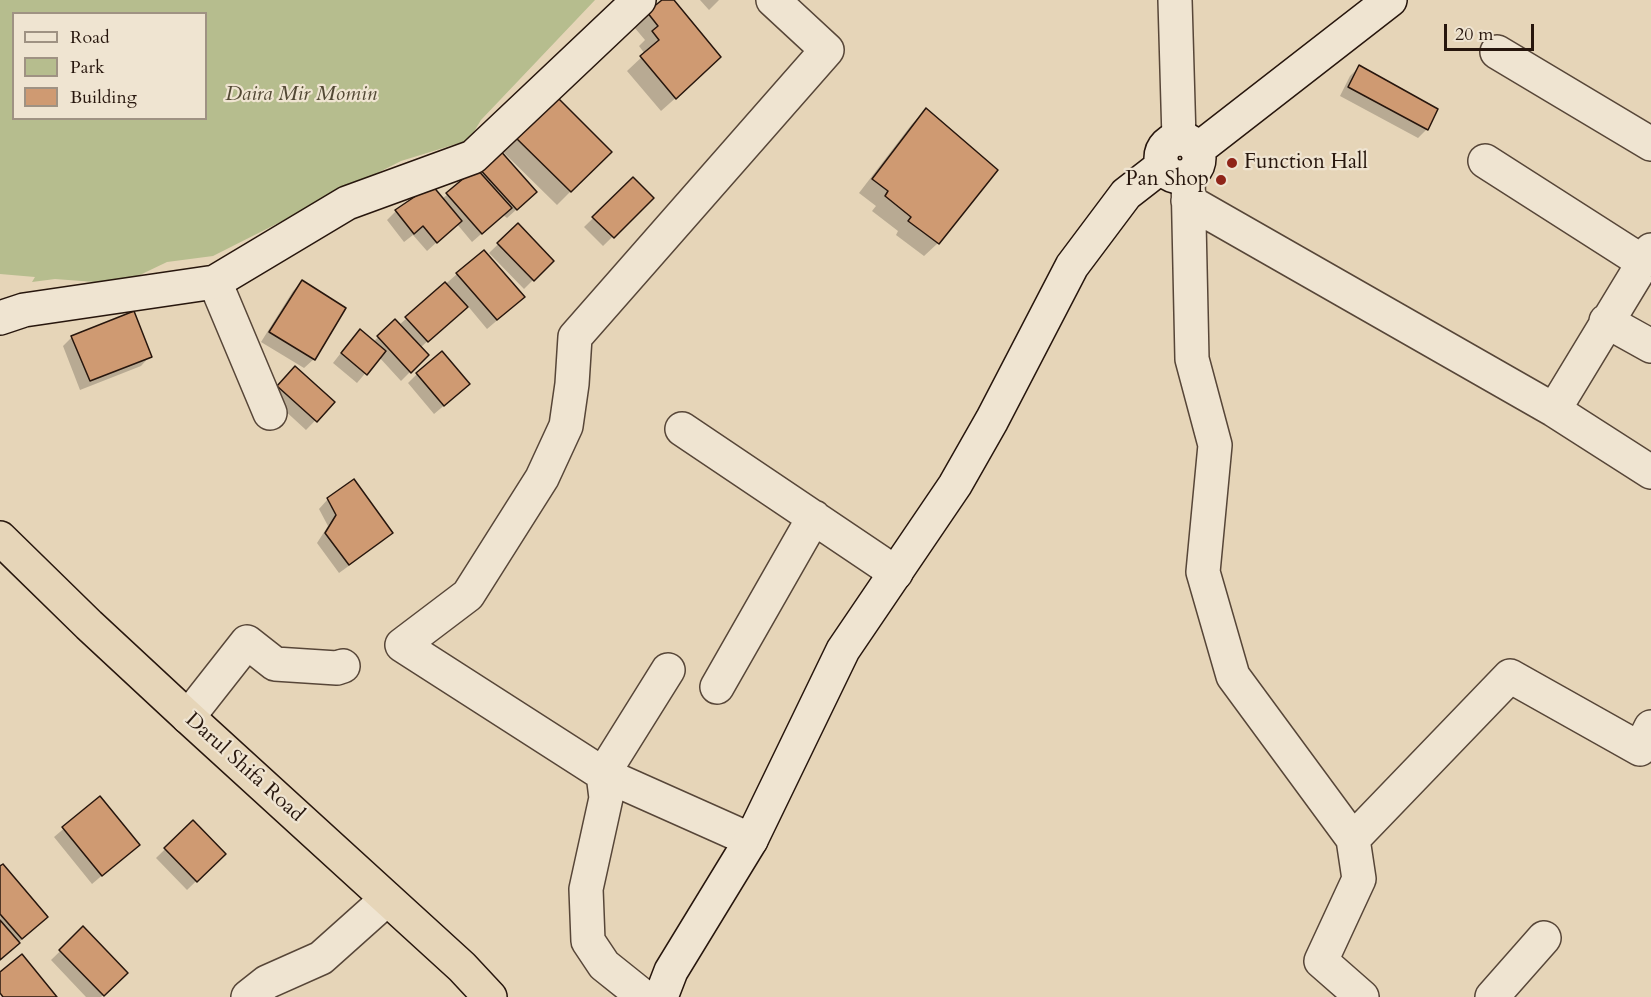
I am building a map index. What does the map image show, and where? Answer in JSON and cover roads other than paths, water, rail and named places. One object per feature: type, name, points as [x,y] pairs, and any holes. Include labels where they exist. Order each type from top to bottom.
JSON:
[{"type":"highway","name":"Darul Shifa Road","points":[[0,538],[188,717],[462,967],[490,997]]},
{"type":"street","points":[[0,318],[24,310],[215,282],[347,203],[473,157],[639,0]]},
{"type":"street","points":[[751,840],[603,774],[402,645],[468,595],[542,478],[566,426],[575,337],[827,50],[773,0]]},
{"type":"street","points":[[1175,0],[1192,359],[1215,445],[1203,572],[1233,676],[1353,839],[1359,879],[1321,961],[1362,997]]},
{"type":"street","points":[[660,997],[672,971],[751,840],[843,650],[955,485],[992,420],[1072,266],[1126,194],[1183,166],[1390,0]]},
{"type":"street","points":[[1497,52],[1651,144]]},
{"type":"street","points":[[1485,161],[1647,256],[1554,410]]},
{"type":"street","points":[[1183,166],[1651,472]]},
{"type":"street","points":[[215,282],[270,413]]},
{"type":"street","points":[[1606,321],[1651,346]]},
{"type":"street","points":[[682,429],[896,573]]},
{"type":"street","points":[[717,687],[814,518]]},
{"type":"street","points":[[188,717],[247,642],[275,663],[338,668],[343,666]]},
{"type":"street","points":[[644,997],[604,965],[588,941],[586,889],[606,798],[603,774],[668,670]]},
{"type":"street","points":[[1353,839],[1510,676],[1640,749],[1651,727]]},
{"type":"street","points":[[248,997],[267,982],[321,958],[387,899]]},
{"type":"street","points":[[1492,997],[1544,938]]},
{"type":"place","name":"Function Hall","points":[[1232,163]]},
{"type":"place","name":"Pan Shop","points":[[1221,180]]},
{"type":"park label","name":"Daira Mir Momin","points":[[301,95]]}]
